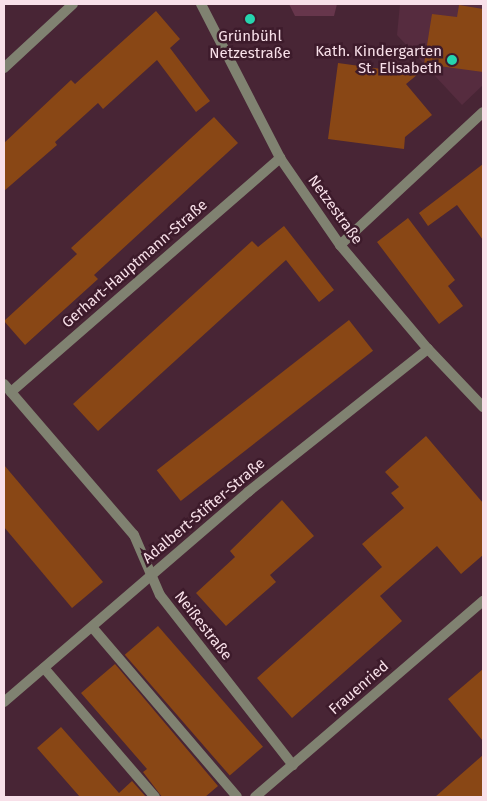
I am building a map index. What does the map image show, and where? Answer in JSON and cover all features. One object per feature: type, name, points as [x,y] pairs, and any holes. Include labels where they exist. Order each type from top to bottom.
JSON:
[{"type":"street","points":[[4,68],[73,4]]},
{"type":"street","name":"Netzestraße","points":[[201,4],[280,158],[340,245],[428,348],[483,406]]},
{"type":"street","points":[[340,245],[483,112]]},
{"type":"street","name":"Gerhart-Hauptmann-Straße","points":[[7,388],[280,158]]},
{"type":"street","name":"Adalbert-Stifter-Straße","points":[[4,702],[248,492],[428,348]]},
{"type":"street","name":"Neißestraße","points":[[7,388],[134,534],[153,574],[160,595],[293,765]]},
{"type":"street","name":"Frauenried","points":[[255,797],[483,601]]},
{"type":"street","points":[[92,627],[237,797]]},
{"type":"street","points":[[44,668],[155,797]]},
{"type":"shaded area","points":[[289,4],[337,4],[334,16],[295,16]]},
{"type":"shaded area","name":"Kath. Kindergarten St. Elisabeth","points":[[400,4],[483,4],[483,85],[462,105],[397,35]]},
{"type":"building","points":[[459,5],[483,9],[483,72],[424,64],[432,14],[457,17]]},
{"type":"building","points":[[156,11],[180,39],[170,48],[210,101],[196,112],[157,60],[103,109],[98,103],[55,142],[57,145],[4,191],[4,143],[71,80],[75,84]]},
{"type":"building","points":[[338,63],[418,74],[406,84],[432,115],[405,137],[404,149],[328,139]]},
{"type":"building","points":[[214,117],[238,143],[94,275],[98,279],[25,345],[4,321],[77,254],[71,248]]},
{"type":"building","points":[[483,164],[483,240],[457,205],[428,226],[419,213]]},
{"type":"building","points":[[408,218],[455,280],[448,286],[463,306],[439,324],[377,242]]},
{"type":"building","points":[[284,226],[334,290],[319,302],[286,260],[98,431],[73,404],[252,241],[258,247]]},
{"type":"building","points":[[349,320],[373,351],[181,501],[157,470]]},
{"type":"building","points":[[426,436],[483,503],[483,555],[461,574],[437,546],[380,596],[402,621],[292,718],[257,678],[382,567],[362,544],[404,508],[391,493],[399,487],[385,472]]},
{"type":"building","points":[[4,465],[103,582],[72,608],[4,527]]},
{"type":"building","points":[[282,500],[314,536],[270,575],[276,582],[226,626],[196,593],[235,557],[230,551]]},
{"type":"building","points":[[158,626],[263,747],[230,776],[125,655]]},
{"type":"building","points":[[115,664],[218,786],[205,797],[162,797],[143,772],[147,769],[81,693]]},
{"type":"building","points":[[483,669],[483,741],[448,699]]},
{"type":"building","points":[[61,727],[119,793],[132,781],[146,797],[80,797],[37,748]]},
{"type":"building","points":[[483,755],[483,797],[435,797]]},
{"type":"place","name":"Grünbühl Netzestraße","points":[[250,19]]},
{"type":"place","name":"Kath. Kindergarten St. Elisabeth","points":[[452,60]]}]
